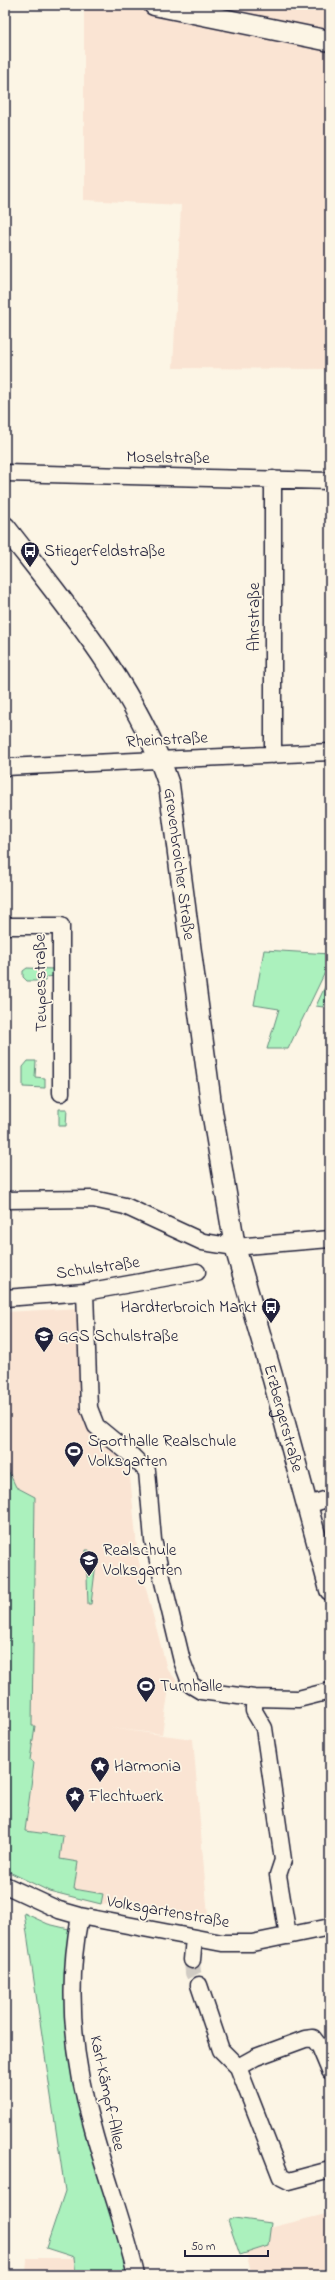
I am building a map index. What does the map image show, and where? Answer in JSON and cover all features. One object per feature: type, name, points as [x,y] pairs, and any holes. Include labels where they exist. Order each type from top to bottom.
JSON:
[{"type":"main road","points":[[154,5],[330,41]]},
{"type":"main road","name":"Grevenbroicher Straße","points":[[5,527],[99,649],[143,720],[161,760],[169,785],[212,1111],[234,1247]]},
{"type":"main road","name":"Erzbergerstraße","points":[[234,1247],[308,1505],[330,1590]]},
{"type":"street","name":"Moselstraße","points":[[5,473],[330,481]]},
{"type":"street","name":"Ahrstraße","points":[[273,479],[273,755]]},
{"type":"street","name":"Rheinstraße","points":[[5,767],[330,752]]},
{"type":"street","name":"Teupesstraße","points":[[5,926],[61,926],[61,1093]]},
{"type":"street","points":[[5,1200],[93,1199],[125,1206],[203,1242],[234,1247],[330,1239]]},
{"type":"street","name":"Schulstraße","points":[[5,1298],[85,1292],[197,1272]]},
{"type":"street","points":[[85,1292],[89,1408],[96,1426],[148,1471],[153,1540],[182,1661],[191,1685],[201,1691],[254,1698],[298,1699],[330,1691]]},
{"type":"street","points":[[308,1505],[330,1498]]},
{"type":"street","points":[[254,1698],[254,1711],[264,1728],[284,1860],[278,1876],[288,1936]]},
{"type":"street","name":"Volksgartenstraße","points":[[5,1885],[59,1910],[80,1916],[222,1943],[252,1943],[330,1927]]},
{"type":"street","name":"Karl-Kämpf-Allee","points":[[80,1916],[74,1949],[72,1988],[74,2030],[78,2061],[92,2128],[136,2275]]},
{"type":"street","points":[[192,1960],[194,1938]]},
{"type":"street","points":[[199,1985],[221,2050],[238,2067],[281,2177],[290,2181],[330,2170]]},
{"type":"street","points":[[238,2067],[256,2057],[305,2039],[313,2038],[320,2047],[330,2071]]},
{"type":"shaded area","points":[[84,5],[330,5],[330,369],[173,368],[181,205],[84,200]]},
{"type":"shaded area","points":[[81,1308],[95,1435],[125,1463],[130,1476],[138,1558],[167,1669],[179,1683],[173,1690],[169,1688],[162,1734],[110,1728],[193,1739],[208,1916],[101,1904],[103,1894],[74,1889],[78,1862],[60,1859],[63,1836],[25,1831],[35,1763],[30,1760],[35,1727],[32,1726],[35,1497],[16,1487],[5,1464],[8,1423],[5,1415],[5,1312]]},
{"type":"shaded area","points":[[330,2213],[330,2275],[252,2275],[241,2235]]},
{"type":"shaded area","points":[[27,2258],[74,2258],[75,2275],[26,2275]]},
{"type":"green space","points":[[264,950],[330,954],[330,962],[288,1049],[267,1049],[279,1009],[254,1005]]},
{"type":"green space","points":[[27,968],[54,969],[54,976],[47,977],[45,981],[27,981],[23,977],[23,971]]},
{"type":"green space","points":[[330,976],[330,991],[323,1007],[316,1006]]},
{"type":"green space","points":[[28,1061],[36,1061],[35,1077],[45,1078],[45,1088],[23,1087],[23,1067]]},
{"type":"green space","points":[[59,1109],[67,1109],[66,1126],[59,1126]]},
{"type":"green space","points":[[5,1464],[16,1487],[35,1497],[32,1726],[35,1726],[30,1760],[34,1763],[25,1831],[63,1836],[60,1859],[78,1862],[74,1889],[103,1894],[101,1904],[49,1891],[5,1870]]},
{"type":"green space","points":[[86,1550],[89,1550],[96,1563],[91,1604],[88,1604]]},
{"type":"green space","points":[[24,1913],[48,1924],[73,1930],[70,2002],[130,2275],[76,2275],[74,2257],[46,2248],[65,2191]]},
{"type":"green space","points":[[234,2218],[271,2223],[268,2246],[240,2255],[228,2221]]},
{"type":"tunnel","points":[[192,1960],[193,1973],[199,1985]]},
{"type":"place","name":"Stiegerfeldstraße","points":[[30,568]]},
{"type":"place","name":"Hardterbroich Markt","points":[[271,1324]]},
{"type":"place","name":"GGS Schulstraße","points":[[44,1353]]},
{"type":"place","name":"Sporthalle Realschule Volksgarten","points":[[74,1468]]},
{"type":"place","name":"Realschule Volksgarten","points":[[89,1577]]},
{"type":"place","name":"Turnhalle","points":[[146,1703]]},
{"type":"place","name":"Harmonia","points":[[100,1783]]},
{"type":"place","name":"Flechtwerk","points":[[75,1813]]}]
